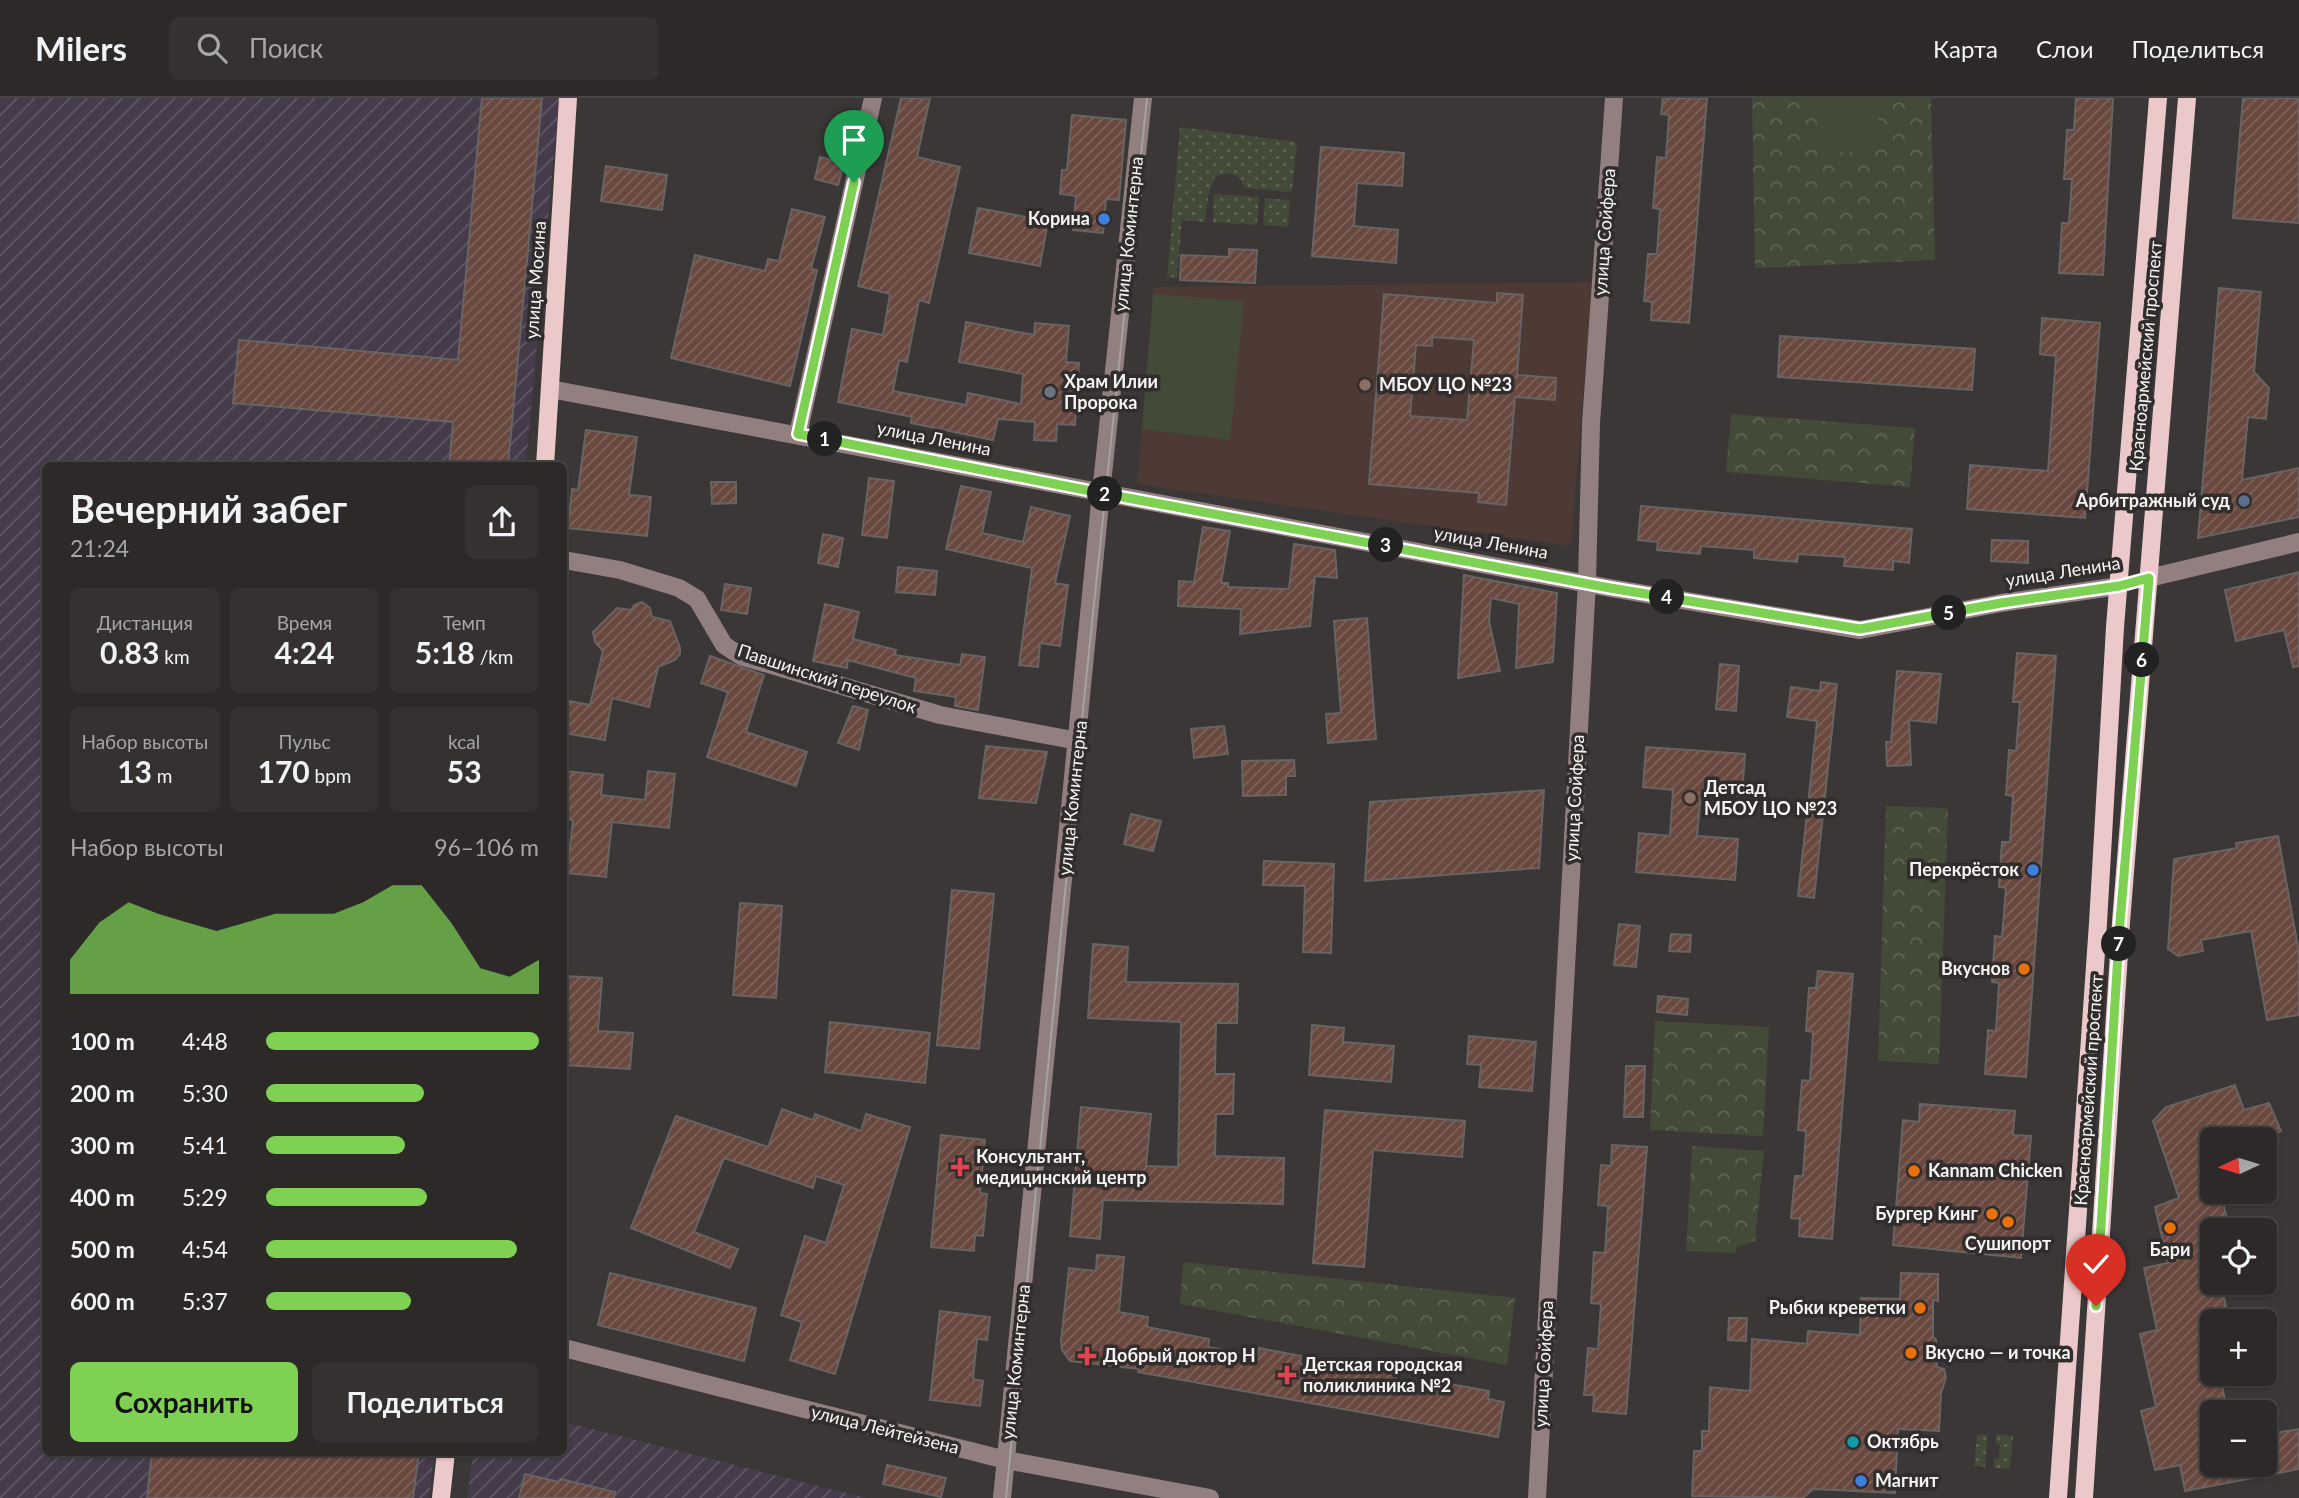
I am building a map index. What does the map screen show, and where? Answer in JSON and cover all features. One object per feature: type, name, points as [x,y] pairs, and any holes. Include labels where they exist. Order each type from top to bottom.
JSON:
[{"type":"main road","name":"улица Мосина","points":[[545,462],[568,98]]},
{"type":"main road","name":"Красноармейский проспект","points":[[2058,1498],[2119,586],[2158,98]]},
{"type":"main road","name":"Красноармейский проспект","points":[[2084,1498],[2120,922],[2187,98]]},
{"type":"main road","name":"улица Ленина","points":[[2119,586],[2149,578]]},
{"type":"main road","points":[[441,1498],[446,1456]]},
{"type":"street","points":[[798,434],[873,98]]},
{"type":"street","name":"улица Коминтерна","points":[[1002,1498],[1101,493],[1143,98]]},
{"type":"street","name":"улица Сойфера","points":[[1537,1498],[1587,582],[1591,423],[1614,98]]},
{"type":"street","name":"улица Ленина","points":[[550,389],[1101,493],[1860,629],[2001,603],[2119,586]]},
{"type":"street","name":"улица Ленина","points":[[2149,578],[2299,542]]},
{"type":"street","name":"Павшинский переулок","points":[[567,561],[620,570],[679,588],[697,599],[724,645],[741,656],[940,715],[1078,741]]},
{"type":"street","name":"улица Лейтейзена","points":[[567,1349],[1006,1460],[1210,1498]]},
{"type":"shaded area","points":[[0,98],[559,98],[526,462],[42,462],[42,1456],[434,1456],[429,1498],[0,1498]]},
{"type":"shaded area","name":"МБОУ ЦО №23","points":[[1592,282],[1571,546],[1137,484],[1154,287]]},
{"type":"shaded area","points":[[567,1423],[866,1498],[467,1498],[473,1456],[567,1456]]},
{"type":"green space","points":[[1752,98],[1931,98],[1935,260],[1755,268]]},
{"type":"green space","points":[[1816,98],[1877,98],[1880,150],[1819,153]]},
{"type":"green space","points":[[1180,127],[1297,142],[1292,192],[1244,188],[1240,179],[1229,173],[1215,177],[1209,191],[1205,222],[1182,220],[1177,278],[1167,277]]},
{"type":"green space","points":[[1214,194],[1259,197],[1257,225],[1213,222]]},
{"type":"green space","points":[[1265,198],[1290,200],[1288,227],[1263,225]]},
{"type":"green space","points":[[1153,294],[1244,301],[1230,440],[1142,429]]},
{"type":"green space","points":[[1731,414],[1915,428],[1910,487],[1726,472]]},
{"type":"green space","points":[[1886,806],[1948,808],[1939,1064],[1878,1061]]},
{"type":"green space","points":[[1655,1021],[1769,1027],[1763,1136],[1650,1130]]},
{"type":"green space","points":[[1692,1146],[1764,1151],[1755,1241],[1739,1246],[1734,1253],[1686,1251]]},
{"type":"green space","points":[[1183,1262],[1515,1298],[1507,1365],[1180,1304]]},
{"type":"green space","points":[[1977,1434],[1988,1435],[1985,1467],[1974,1466]]},
{"type":"green space","points":[[1996,1434],[2013,1436],[2010,1469],[1994,1468],[1994,1459],[1999,1459],[2000,1445],[1996,1444]]},
{"type":"building","points":[[482,98],[542,98],[508,462],[449,462],[453,422],[233,403],[239,340],[458,360]]},
{"type":"building","points":[[901,98],[930,98],[917,157],[960,167],[929,303],[919,300],[907,362],[899,360],[893,391],[966,405],[968,393],[1021,404],[1023,374],[959,362],[966,322],[1034,335],[1035,323],[1069,326],[1066,362],[1079,363],[1075,425],[1057,424],[1056,441],[1034,440],[1035,422],[998,419],[993,440],[911,423],[912,417],[838,402],[852,329],[883,335],[890,294],[858,286]]},
{"type":"building","points":[[1663,98],[1707,98],[1689,323],[1651,320],[1652,302],[1644,301],[1648,254],[1657,254],[1660,209],[1653,208],[1657,157],[1666,158],[1669,115],[1661,114]]},
{"type":"building","points":[[2076,98],[2113,98],[2103,275],[2059,273],[2062,223],[2069,223],[2072,179],[2064,179],[2067,130],[2074,130]]},
{"type":"building","points":[[2243,98],[2299,98],[2299,223],[2233,218]]},
{"type":"building","points":[[1072,115],[1126,120],[1119,200],[1106,199],[1103,233],[1073,230],[1076,196],[1060,194],[1062,170],[1067,170]]},
{"type":"building","points":[[1321,147],[1404,153],[1402,186],[1357,183],[1354,226],[1398,230],[1396,263],[1312,256]]},
{"type":"building","points":[[820,157],[844,163],[838,185],[815,179]]},
{"type":"building","points":[[606,166],[667,175],[662,210],[601,201]]},
{"type":"building","points":[[978,208],[1048,221],[1040,266],[969,253]]},
{"type":"building","points":[[792,209],[825,217],[811,269],[817,270],[790,386],[671,358],[695,255],[765,271],[768,259],[779,261]]},
{"type":"building","points":[[1229,249],[1257,250],[1255,283],[1180,280],[1181,255],[1229,257]]},
{"type":"building","points":[[2219,288],[2261,292],[2254,372],[2269,388],[2266,419],[2248,417],[2242,480],[2299,468],[2299,517],[2198,538]]},
{"type":"building","points":[[1497,293],[1523,295],[1517,375],[1556,378],[1555,400],[1515,397],[1506,505],[1478,502],[1479,493],[1369,484],[1384,294],[1497,303]],"holes":[[[1432,337],[1474,340],[1467,420],[1410,416],[1416,345],[1432,346]]]},
{"type":"building","points":[[2042,318],[2100,323],[2085,518],[1967,509],[1970,465],[2048,471],[2056,356],[2040,354]]},
{"type":"building","points":[[1780,336],[1975,349],[1972,390],[1778,377]]},
{"type":"building","points":[[586,430],[637,437],[629,495],[651,497],[647,536],[568,528],[572,489],[578,490]]},
{"type":"building","points":[[869,478],[894,481],[887,538],[862,535]]},
{"type":"building","points":[[711,482],[736,482],[736,503],[712,504]]},
{"type":"building","points":[[961,486],[991,492],[982,533],[1023,542],[1031,507],[1070,516],[1055,583],[1068,585],[1060,646],[1040,643],[1038,667],[1019,665],[1032,568],[946,549]]},
{"type":"building","points":[[1641,506],[1912,529],[1909,563],[1893,561],[1893,570],[1844,566],[1845,557],[1798,554],[1797,562],[1754,558],[1754,550],[1701,546],[1700,554],[1657,550],[1658,542],[1638,540]]},
{"type":"building","points":[[1203,527],[1230,531],[1221,583],[1228,583],[1228,587],[1289,589],[1294,544],[1335,550],[1337,578],[1315,576],[1310,626],[1240,634],[1241,609],[1178,606],[1179,581],[1194,582]]},
{"type":"building","points":[[823,534],[843,538],[838,567],[818,563]]},
{"type":"building","points":[[1992,540],[2028,541],[2028,563],[1991,561]]},
{"type":"building","points":[[898,567],[937,571],[935,595],[896,592]]},
{"type":"building","points":[[2299,572],[2299,666],[2293,667],[2284,630],[2236,641],[2225,590]]},
{"type":"building","points":[[1464,575],[1557,593],[1553,662],[1516,668],[1519,604],[1491,598],[1489,621],[1500,671],[1458,678]]},
{"type":"building","points":[[725,584],[751,588],[747,614],[721,610]]},
{"type":"building","points":[[642,602],[650,608],[652,617],[670,621],[680,654],[675,660],[658,667],[649,707],[612,698],[605,740],[567,734],[567,701],[590,705],[603,651],[595,642],[593,632],[617,608],[631,610],[634,605]]},
{"type":"building","points":[[825,604],[859,612],[853,639],[896,650],[895,655],[960,665],[962,654],[985,657],[978,710],[955,706],[956,697],[914,691],[916,678],[848,660],[847,668],[813,661]]},
{"type":"building","points":[[1367,618],[1376,739],[1328,743],[1326,714],[1341,713],[1334,621]]},
{"type":"building","points":[[2017,653],[2056,656],[2026,1077],[1985,1074],[1988,1030],[1996,1031],[1999,983],[1992,982],[1995,936],[2002,937],[2006,888],[1999,887],[2002,842],[2010,842],[2013,796],[2006,795],[2009,750],[2016,751],[2020,702],[2013,702]]},
{"type":"building","points":[[710,656],[764,675],[746,732],[807,752],[796,786],[707,757],[728,692],[701,683]]},
{"type":"building","points":[[1720,664],[1739,666],[1736,711],[1716,709]]},
{"type":"building","points":[[1897,671],[1941,674],[1936,723],[1909,720],[1911,765],[1887,766],[1886,742],[1891,742]]},
{"type":"building","points":[[1821,682],[1837,684],[1814,898],[1798,896],[1817,721],[1787,717],[1791,687],[1820,691]]},
{"type":"building","points":[[853,706],[868,710],[859,750],[838,743]]},
{"type":"building","points":[[1224,726],[1228,754],[1194,758],[1191,729]]},
{"type":"building","points":[[986,746],[1047,752],[1036,803],[979,798]]},
{"type":"building","points":[[1646,747],[1745,754],[1742,796],[1701,793],[1697,836],[1738,839],[1735,880],[1636,872],[1639,833],[1670,836],[1673,790],[1643,787]]},
{"type":"building","points":[[1294,760],[1295,776],[1286,776],[1286,795],[1243,796],[1242,761]]},
{"type":"building","points":[[567,771],[603,775],[601,795],[645,800],[648,771],[675,774],[669,828],[612,822],[606,877],[567,873],[573,820],[567,819]]},
{"type":"building","points":[[1544,790],[1539,868],[1365,881],[1370,802]]},
{"type":"building","points":[[1131,814],[1161,821],[1153,851],[1124,844]]},
{"type":"building","points":[[2278,836],[2299,953],[2299,1015],[2267,1020],[2251,931],[2201,940],[2203,951],[2178,956],[2168,949],[2174,859],[2237,848],[2236,843]]},
{"type":"building","points":[[1264,861],[1334,864],[1331,953],[1303,952],[1305,886],[1263,885]]},
{"type":"building","points":[[952,890],[994,894],[979,1049],[937,1045]]},
{"type":"building","points":[[740,903],[782,906],[776,998],[733,995]]},
{"type":"building","points":[[1619,924],[1640,926],[1636,967],[1614,965]]},
{"type":"building","points":[[1671,934],[1691,935],[1690,952],[1669,951]]},
{"type":"building","points":[[1093,944],[1128,947],[1126,982],[1238,984],[1237,1023],[1216,1023],[1215,1074],[1234,1074],[1233,1114],[1216,1114],[1215,1156],[1284,1158],[1283,1204],[1103,1200],[1100,1239],[1070,1236],[1081,1107],[1151,1114],[1146,1166],[1178,1167],[1181,1022],[1088,1018]]},
{"type":"building","points":[[1818,971],[1853,974],[1832,1239],[1799,1236],[1800,1219],[1791,1218],[1795,1176],[1803,1176],[1806,1131],[1798,1130],[1802,1080],[1810,1081],[1813,1032],[1806,1031],[1809,988],[1816,988]]},
{"type":"building","points":[[567,976],[602,978],[598,1031],[633,1033],[630,1069],[567,1065]]},
{"type":"building","points":[[1658,996],[1688,999],[1687,1015],[1657,1012]]},
{"type":"building","points":[[830,1022],[930,1033],[925,1083],[825,1072]]},
{"type":"building","points":[[1312,1025],[1344,1028],[1343,1042],[1394,1046],[1391,1082],[1309,1075]]},
{"type":"building","points":[[1469,1036],[1536,1042],[1532,1091],[1479,1087],[1481,1065],[1467,1064]]},
{"type":"building","points":[[1626,1066],[1645,1066],[1643,1117],[1624,1117]]},
{"type":"building","points":[[2235,1085],[2244,1110],[2269,1103],[2281,1131],[2277,1133],[2277,1127],[2200,1127],[2200,1204],[2224,1204],[2226,1218],[2200,1218],[2200,1295],[2224,1295],[2226,1309],[2200,1309],[2200,1386],[2222,1386],[2225,1400],[2200,1400],[2200,1477],[2258,1477],[2185,1491],[2180,1465],[2155,1470],[2141,1411],[2156,1407],[2140,1334],[2157,1330],[2144,1268],[2168,1263],[2155,1207],[2179,1198],[2153,1121],[2166,1107]]},
{"type":"building","points":[[1920,1104],[2015,1111],[2013,1135],[2031,1136],[2021,1258],[1893,1245],[1903,1120],[1919,1122]]},
{"type":"building","points":[[782,1109],[813,1120],[815,1114],[861,1131],[866,1114],[910,1127],[835,1374],[790,1360],[802,1322],[781,1315],[805,1236],[826,1243],[844,1185],[816,1176],[813,1188],[724,1158],[694,1232],[738,1249],[730,1268],[631,1228],[676,1116],[768,1147]]},
{"type":"building","points":[[1325,1110],[1465,1121],[1462,1157],[1373,1150],[1364,1267],[1313,1263]]},
{"type":"building","name":"Консультант, медицинский центр","points":[[941,1135],[985,1140],[980,1193],[987,1194],[983,1236],[975,1235],[974,1251],[931,1247]]},
{"type":"building","points":[[1612,1145],[1647,1147],[1626,1414],[1593,1411],[1594,1395],[1584,1395],[1588,1348],[1598,1349],[1601,1304],[1591,1303],[1594,1252],[1605,1253],[1608,1206],[1598,1205],[1601,1165],[1611,1166]]},
{"type":"building","points":[[1097,1255],[1124,1257],[1119,1312],[1148,1317],[1147,1327],[1209,1339],[1208,1347],[1258,1356],[1259,1348],[1301,1356],[1300,1364],[1349,1373],[1351,1365],[1397,1374],[1395,1382],[1442,1391],[1444,1383],[1489,1391],[1488,1399],[1504,1402],[1498,1437],[1138,1372],[1139,1369],[1070,1361],[1062,1350],[1061,1341],[1069,1268],[1096,1271]]},
{"type":"building","points":[[610,1273],[756,1308],[744,1361],[598,1325]]},
{"type":"building","points":[[1901,1273],[1938,1274],[1938,1301],[1933,1300],[1933,1336],[1936,1340],[1937,1367],[1944,1369],[1946,1378],[1941,1393],[1939,1431],[1898,1429],[1895,1493],[1813,1489],[1803,1498],[1692,1496],[1694,1451],[1702,1451],[1702,1431],[1709,1431],[1710,1387],[1750,1391],[1752,1339],[1807,1344],[1808,1331],[1860,1335],[1861,1298],[1900,1299]]},
{"type":"building","points":[[940,1311],[990,1317],[987,1340],[977,1339],[973,1379],[983,1381],[980,1406],[930,1400]]},
{"type":"building","points":[[1729,1318],[1747,1318],[1746,1341],[1728,1340]]},
{"type":"building","points":[[2299,1429],[2299,1469],[2277,1473],[2277,1433]]},
{"type":"building","points":[[152,1456],[418,1456],[413,1498],[147,1498]]},
{"type":"building","points":[[887,1465],[946,1478],[941,1497],[883,1484]]},
{"type":"building","points":[[525,1474],[615,1492],[614,1498],[519,1498]]},
{"type":"tram line","points":[[1006,1498],[1081,728],[1147,98]]},
{"type":"place","name":"Корина","points":[[1104,219]]},
{"type":"place","name":"МБОУ ЦО №23","points":[[1365,385]]},
{"type":"place","name":"Храм Илии Пророка","points":[[1050,392]]},
{"type":"place","name":"Арбитражный суд","points":[[2244,501]]},
{"type":"place","name":"Детсад МБОУ ЦО №23","points":[[1690,798]]},
{"type":"place","name":"Перекрёсток","points":[[2033,870]]},
{"type":"place","name":"Вкуснов","points":[[2024,969]]},
{"type":"place","name":"Консультант, медицинский центр","points":[[960,1167]]},
{"type":"place","name":"Kannam Chicken","points":[[1914,1171]]},
{"type":"place","name":"Бургер Кинг","points":[[1992,1214]]},
{"type":"place","name":"Сушипорт","points":[[2008,1222]]},
{"type":"place","name":"Бари","points":[[2170,1228]]},
{"type":"place","name":"Рыбки креветки","points":[[1920,1308]]},
{"type":"place","name":"Вкусно — и точка","points":[[1911,1353]]},
{"type":"place","name":"Добрый доктор Н","points":[[1087,1356]]},
{"type":"place","name":"Детская городская поликлиника №2","points":[[1287,1375]]},
{"type":"place","name":"Октябрь","points":[[1853,1442]]},
{"type":"place","name":"Магнит","points":[[1861,1481]]},
{"type":"route","points":[[854,182],[798,434],[1610,588],[1860,629],[2001,603],[2119,586],[2149,578],[2120,922],[2096,1306]]}]
